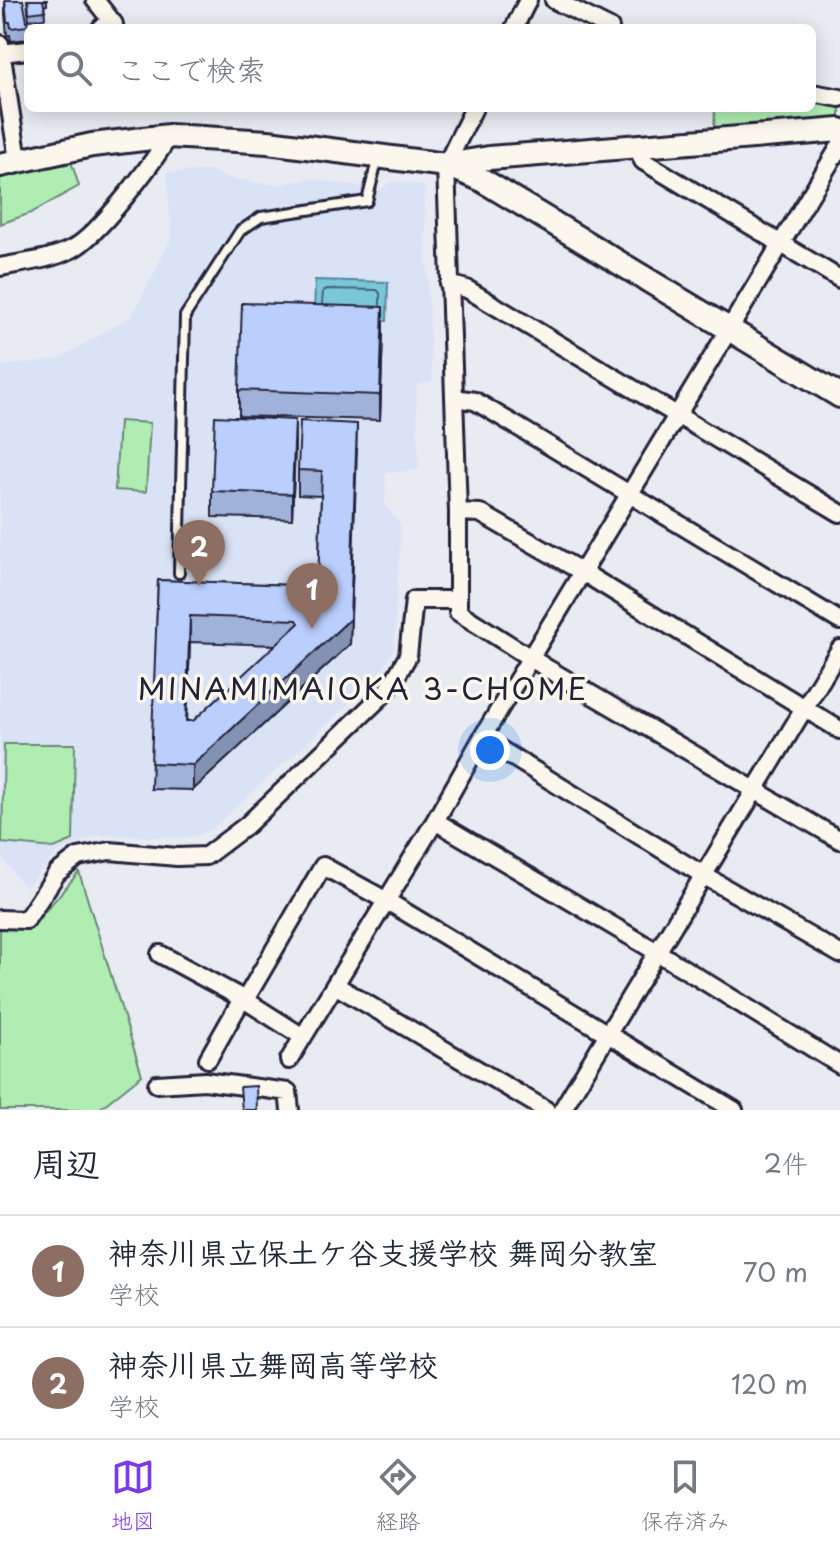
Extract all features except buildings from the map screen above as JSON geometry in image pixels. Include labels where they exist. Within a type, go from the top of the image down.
[{"type":"street","points":[[95,0],[114,24]]},
{"type":"street","points":[[516,24],[528,0]]},
{"type":"street","points":[[554,0],[602,24]]},
{"type":"street","points":[[24,50],[1,48],[9,162],[92,145],[169,136],[268,142],[446,165],[482,180],[840,396]]},
{"type":"street","points":[[816,94],[840,98]]},
{"type":"street","points":[[472,112],[446,165],[458,512],[458,612],[840,840]]},
{"type":"street","points":[[446,165],[489,158],[840,130]]},
{"type":"street","points":[[0,267],[46,258],[86,241],[153,163],[169,136]]},
{"type":"street","points":[[637,146],[643,161],[840,279]]},
{"type":"street","points":[[289,1060],[781,244],[835,165],[840,146]]},
{"type":"street","points":[[449,284],[467,289],[840,513]]},
{"type":"street","points":[[454,398],[475,401],[840,621]]},
{"type":"street","points":[[458,512],[480,513],[840,730]]},
{"type":"street","points":[[0,919],[26,920],[57,873],[78,857],[110,851],[177,857],[206,856],[247,825],[389,689],[408,656],[414,600],[458,600]]},
{"type":"street","points":[[562,1110],[840,649]]},
{"type":"street","points":[[482,738],[703,875],[840,954]]},
{"type":"street","points":[[435,821],[840,1065]]},
{"type":"street","points":[[208,1059],[323,866],[387,901],[734,1110]]},
{"type":"street","points":[[160,954],[303,1037]]},
{"type":"street","points":[[335,985],[546,1110]]},
{"type":"street","points":[[157,1084],[205,1081],[288,1092],[290,1110]]},
{"type":"lane","points":[[179,573],[185,316],[240,231],[261,217],[367,201],[378,156]]},
{"type":"shaded area","points":[[210,171],[228,178],[278,185],[308,179],[381,189],[392,181],[424,186],[432,382],[416,385],[419,470],[386,473],[385,505],[401,525],[394,648],[380,676],[212,829],[180,838],[99,835],[57,853],[25,888],[2,858],[0,850],[0,366],[58,359],[132,316],[171,239],[167,172]]},
{"type":"green space","points":[[816,101],[840,106],[840,124],[714,130],[715,112],[816,112]]},
{"type":"green space","points":[[71,161],[79,186],[31,213],[0,224],[0,177]]},
{"type":"green space","points":[[119,421],[150,423],[146,492],[115,490]]},
{"type":"green space","points":[[4,744],[75,744],[73,840],[54,848],[2,843]]},
{"type":"green space","points":[[79,872],[142,1075],[98,1110],[0,1110],[0,923],[30,929]]},
{"type":"water","points":[[315,280],[388,282],[387,321],[314,319]]},
{"type":"place","name":"神奈川県立舞岡高等学校","points":[[199,586]]},
{"type":"place","name":"神奈川県立保土ケ谷支援学校 舞岡分教室","points":[[312,629]]},
{"type":"district","name":"MINAMIMAIOKA 3-CHOME","points":[[363,690]]}]
